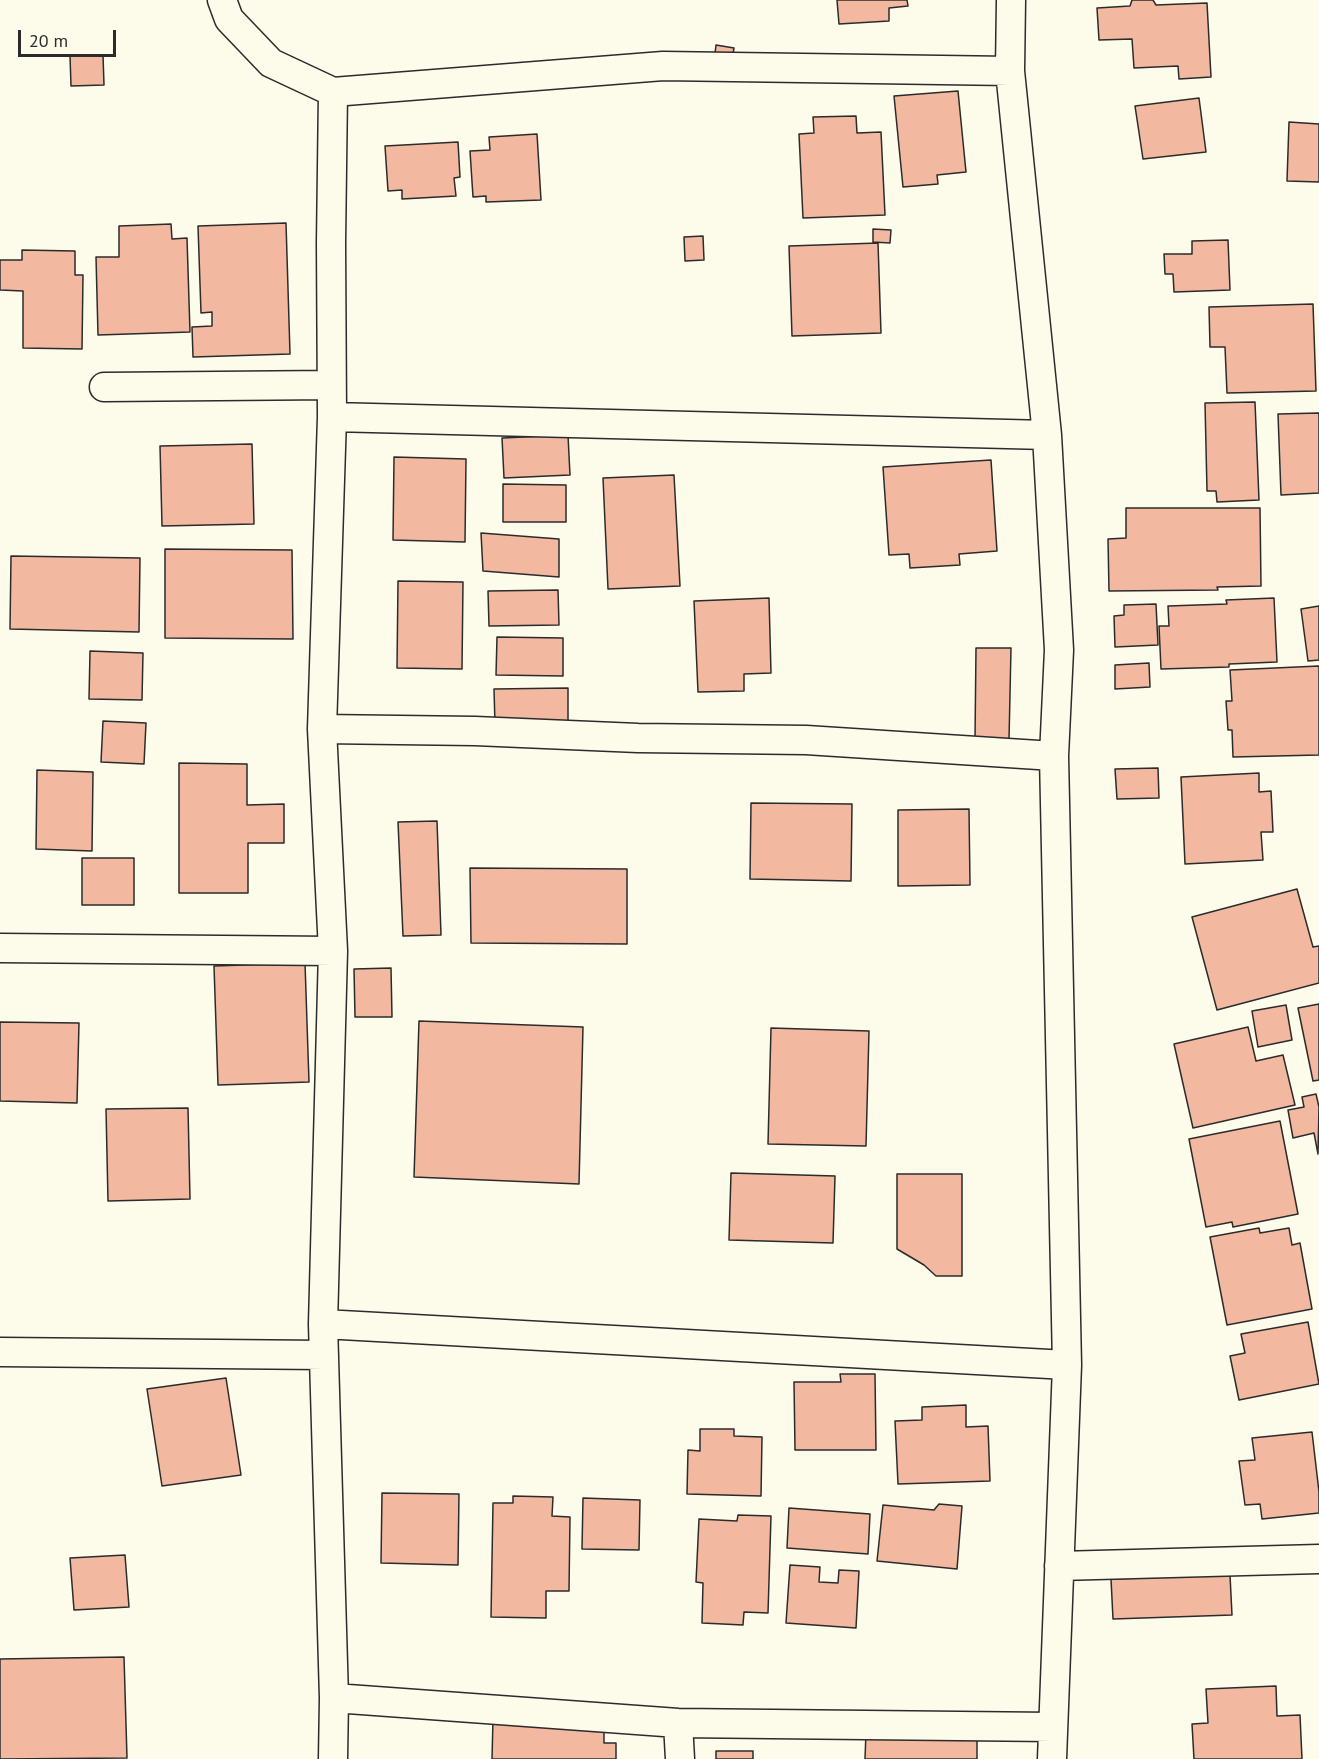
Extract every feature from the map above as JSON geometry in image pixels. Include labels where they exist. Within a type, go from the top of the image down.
[{"type":"street","points":[[222,0],[229,19],[271,63],[333,92],[663,66],[1010,71]]},
{"type":"street","points":[[1011,0],[1010,71],[1047,435],[1059,650],[1054,756],[1067,1365],[1052,1759]]},
{"type":"street","points":[[333,92],[332,417],[322,729],[333,951],[323,1324],[333,1759]]},
{"type":"street","points":[[104,387],[332,385]]},
{"type":"street","points":[[332,417],[1047,435]]},
{"type":"street","points":[[322,729],[475,731],[638,738],[806,740],[1054,756]]},
{"type":"street","points":[[0,948],[333,951]]},
{"type":"street","points":[[323,1324],[1067,1365]]},
{"type":"street","points":[[0,1352],[324,1355]]},
{"type":"street","points":[[1059,1566],[1319,1559]]},
{"type":"street","points":[[333,1698],[678,1723],[1052,1727]]},
{"type":"street","points":[[678,1723],[680,1759]]},
{"type":"building","points":[[837,0],[907,0],[908,6],[889,8],[889,21],[839,24]]},
{"type":"building","points":[[1132,0],[1153,0],[1156,5],[1207,3],[1211,77],[1179,79],[1178,66],[1134,68],[1132,39],[1099,40],[1097,8],[1130,6]]},
{"type":"building","points":[[716,45],[734,48],[731,65],[714,62]]},
{"type":"building","points":[[103,55],[104,85],[71,86],[70,56]]},
{"type":"building","points":[[958,91],[966,172],[937,175],[938,184],[903,187],[894,96]]},
{"type":"building","points":[[1199,98],[1206,152],[1143,159],[1135,106]]},
{"type":"building","points":[[856,116],[857,133],[881,132],[885,215],[803,218],[799,134],[814,133],[813,117]]},
{"type":"building","points":[[1289,122],[1319,124],[1319,182],[1287,181]]},
{"type":"building","points":[[537,134],[541,200],[486,202],[486,196],[473,197],[470,151],[490,150],[489,137]]},
{"type":"building","points":[[458,142],[460,177],[454,178],[456,196],[402,199],[402,190],[388,191],[385,146]]},
{"type":"building","points":[[286,223],[290,354],[193,357],[192,327],[212,326],[212,312],[201,313],[198,226]]},
{"type":"building","points":[[171,224],[172,239],[187,238],[190,332],[98,335],[96,257],[119,257],[119,226]]},
{"type":"building","points":[[873,229],[891,230],[890,243],[873,242]]},
{"type":"building","points":[[703,236],[704,260],[685,261],[684,237]]},
{"type":"building","points":[[1228,240],[1230,290],[1174,292],[1173,274],[1165,274],[1164,254],[1192,254],[1192,241]]},
{"type":"building","points":[[878,243],[881,333],[792,336],[789,246]]},
{"type":"building","points":[[22,250],[75,251],[75,275],[83,275],[82,349],[23,348],[23,291],[0,290],[0,260],[22,260]]},
{"type":"building","points":[[1313,304],[1316,391],[1227,393],[1225,347],[1210,347],[1209,307]]},
{"type":"building","points":[[1255,402],[1259,500],[1217,502],[1216,491],[1207,491],[1205,403]]},
{"type":"building","points":[[1319,413],[1319,493],[1281,495],[1278,414]]},
{"type":"building","points":[[568,435],[570,475],[504,478],[502,438]]},
{"type":"building","points":[[252,444],[254,524],[162,526],[160,446]]},
{"type":"building","points":[[394,457],[466,459],[465,542],[393,540]]},
{"type":"building","points":[[991,460],[997,551],[959,554],[960,565],[910,568],[909,554],[889,555],[883,467]]},
{"type":"building","points":[[674,475],[680,586],[608,589],[603,478]]},
{"type":"building","points":[[503,484],[566,485],[566,522],[503,522]]},
{"type":"building","points":[[1126,508],[1260,508],[1261,586],[1217,587],[1218,590],[1109,591],[1108,539],[1126,538]]},
{"type":"building","points":[[481,533],[559,539],[559,577],[483,571]]},
{"type":"building","points":[[165,549],[292,550],[293,639],[165,638]]},
{"type":"building","points":[[11,556],[140,558],[139,632],[10,629]]},
{"type":"building","points":[[398,581],[463,582],[462,669],[397,668]]},
{"type":"building","points":[[558,590],[559,625],[489,626],[488,591]]},
{"type":"building","points":[[769,598],[771,673],[744,674],[744,691],[698,692],[694,601]]},
{"type":"building","points":[[1274,598],[1277,662],[1229,664],[1229,667],[1161,669],[1159,626],[1169,626],[1168,606],[1227,604],[1226,600]]},
{"type":"building","points":[[1156,604],[1158,645],[1115,647],[1114,616],[1124,615],[1124,605]]},
{"type":"building","points":[[1319,606],[1319,660],[1308,661],[1301,609]]},
{"type":"building","points":[[497,637],[563,638],[563,676],[496,675]]},
{"type":"building","points":[[976,648],[1011,648],[1009,740],[975,739]]},
{"type":"building","points":[[90,651],[143,653],[142,700],[89,699]]},
{"type":"building","points":[[1149,663],[1150,687],[1115,689],[1115,665]]},
{"type":"building","points":[[1319,666],[1319,755],[1233,757],[1232,730],[1228,730],[1226,701],[1232,701],[1230,670]]},
{"type":"building","points":[[568,688],[568,725],[495,725],[494,689]]},
{"type":"building","points":[[103,721],[146,723],[144,764],[101,762]]},
{"type":"building","points":[[179,763],[247,764],[247,805],[284,804],[284,843],[248,843],[248,893],[179,893]]},
{"type":"building","points":[[1158,768],[1159,798],[1117,799],[1115,769]]},
{"type":"building","points":[[37,770],[93,772],[92,851],[36,849]]},
{"type":"building","points":[[1259,773],[1259,792],[1271,791],[1273,832],[1261,832],[1263,860],[1185,864],[1181,777]]},
{"type":"building","points":[[751,803],[852,804],[851,881],[750,879]]},
{"type":"building","points":[[969,809],[970,885],[898,886],[898,810]]},
{"type":"building","points":[[437,821],[441,935],[403,936],[398,822]]},
{"type":"building","points":[[82,858],[134,858],[134,905],[82,905]]},
{"type":"building","points":[[470,868],[627,869],[627,944],[471,943]]},
{"type":"building","points":[[1297,889],[1313,947],[1319,946],[1319,983],[1217,1010],[1192,917]]},
{"type":"building","points":[[305,963],[309,1082],[218,1085],[214,966]]},
{"type":"building","points":[[391,968],[392,1017],[355,1017],[354,969]]},
{"type":"building","points":[[1319,1004],[1319,1080],[1313,1081],[1298,1008]]},
{"type":"building","points":[[1286,1005],[1292,1040],[1258,1047],[1252,1011]]},
{"type":"building","points":[[419,1021],[583,1027],[579,1184],[414,1177]]},
{"type":"building","points":[[0,1022],[79,1023],[77,1103],[0,1101]]},
{"type":"building","points":[[1248,1027],[1256,1061],[1283,1055],[1295,1105],[1193,1128],[1174,1044]]},
{"type":"building","points":[[771,1028],[869,1031],[866,1146],[768,1144]]},
{"type":"building","points":[[1316,1094],[1319,1107],[1318,1154],[1314,1133],[1293,1138],[1288,1110],[1304,1107],[1302,1097]]},
{"type":"building","points":[[188,1108],[190,1199],[108,1201],[106,1109]]},
{"type":"building","points":[[1280,1121],[1298,1214],[1233,1227],[1232,1222],[1206,1227],[1189,1139]]},
{"type":"building","points":[[731,1173],[835,1176],[833,1243],[729,1240]]},
{"type":"building","points":[[897,1174],[962,1174],[962,1276],[936,1276],[924,1265],[897,1249]]},
{"type":"building","points":[[1259,1228],[1260,1233],[1289,1228],[1292,1245],[1300,1243],[1312,1309],[1227,1325],[1210,1237]]},
{"type":"building","points":[[1308,1322],[1319,1384],[1239,1400],[1230,1356],[1245,1353],[1241,1334]]},
{"type":"building","points":[[840,1374],[875,1374],[876,1450],[795,1450],[794,1382],[841,1382]]},
{"type":"building","points":[[226,1378],[241,1475],[162,1486],[147,1389]]},
{"type":"building","points":[[966,1405],[966,1427],[988,1426],[990,1481],[898,1484],[895,1421],[922,1420],[922,1407]]},
{"type":"building","points":[[700,1429],[734,1429],[734,1436],[762,1437],[761,1496],[687,1494],[688,1450],[700,1451]]},
{"type":"building","points":[[1312,1432],[1319,1492],[1319,1513],[1262,1519],[1260,1504],[1245,1505],[1239,1461],[1255,1460],[1252,1438]]},
{"type":"building","points":[[382,1493],[459,1494],[458,1565],[381,1563]]},
{"type":"building","points":[[513,1496],[553,1497],[552,1516],[570,1517],[569,1591],[546,1591],[546,1618],[491,1617],[493,1503],[513,1503]]},
{"type":"building","points":[[583,1498],[640,1500],[639,1550],[582,1549]]},
{"type":"building","points":[[939,1504],[962,1506],[957,1569],[877,1561],[883,1505],[934,1510]]},
{"type":"building","points":[[789,1508],[870,1514],[868,1554],[787,1548]]},
{"type":"building","points":[[738,1515],[771,1516],[768,1613],[744,1612],[743,1625],[702,1623],[703,1583],[696,1582],[699,1519],[737,1521]]},
{"type":"building","points":[[125,1555],[129,1607],[74,1610],[70,1558]]},
{"type":"building","points":[[790,1565],[820,1567],[819,1582],[838,1583],[839,1570],[859,1571],[856,1628],[786,1623]]},
{"type":"building","points":[[1230,1575],[1232,1615],[1113,1619],[1111,1579]]},
{"type":"building","points":[[124,1657],[127,1758],[0,1759],[0,1659]]},
{"type":"building","points":[[1276,1686],[1277,1716],[1300,1715],[1302,1759],[1194,1759],[1192,1724],[1208,1723],[1206,1689]]},
{"type":"building","points":[[493,1719],[604,1721],[604,1743],[616,1743],[616,1759],[492,1759]]},
{"type":"building","points":[[866,1732],[977,1735],[977,1759],[865,1759]]},
{"type":"building","points":[[716,1751],[753,1751],[753,1759],[716,1759]]}]
